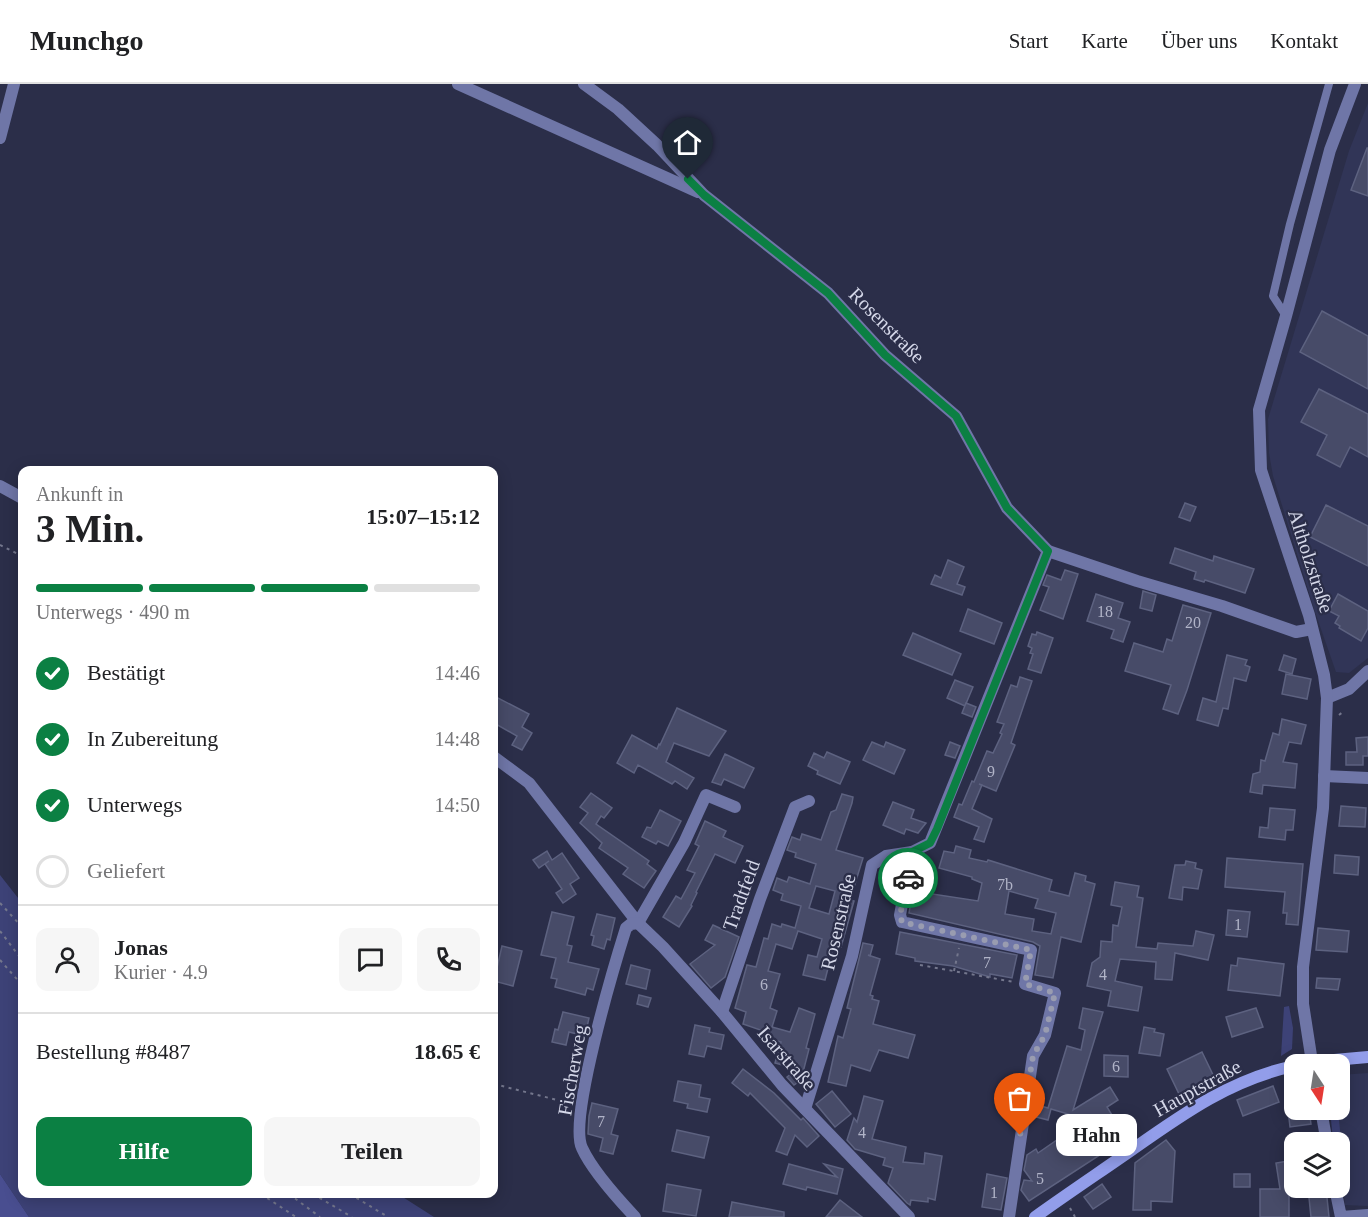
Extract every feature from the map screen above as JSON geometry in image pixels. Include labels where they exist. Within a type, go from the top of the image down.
[{"type":"main road","name":"Hauptstraße","points":[[1350,1059],[1368,1057]]},
{"type":"main road","name":"Hauptstraße","points":[[1035,1217],[1183,1115],[1228,1088],[1284,1067]]},
{"type":"street","points":[[0,138],[14,84]]},
{"type":"street","points":[[458,84],[704,195]]},
{"type":"street","name":"Rosenstraße","points":[[584,84],[618,109],[704,195],[828,293],[885,355],[956,416],[1007,508],[1048,551],[1296,632],[1312,629]]},
{"type":"street","name":"Altholzstraße","points":[[1311,1054],[1303,1004],[1303,967],[1323,808],[1327,698],[1324,675],[1312,629],[1260,470],[1259,410],[1330,150],[1354,84]]},
{"type":"street","points":[[0,486],[18,496]]},
{"type":"street","name":"Rosenstraße","points":[[805,1109],[852,956],[872,865],[886,856],[912,852],[930,843],[1048,551]]},
{"type":"street","points":[[1327,698],[1349,689],[1368,671]]},
{"type":"street","name":"Isarstraße","points":[[498,760],[529,783],[638,923],[663,946],[722,1012],[782,1085],[909,1217]]},
{"type":"street","points":[[1324,776],[1368,778]]},
{"type":"street","points":[[638,923],[684,843],[706,795],[735,807]]},
{"type":"street","name":"Tradtfeld","points":[[722,1012],[760,899],[795,807],[809,801]]},
{"type":"street","points":[[912,852],[900,915],[902,922],[1031,950],[1025,984],[1055,993],[1045,1035],[1033,1056],[1009,1217]]},
{"type":"street","name":"Fischerweg","points":[[635,1217],[613,1193],[581,1146],[581,1106],[610,977],[626,928],[630,924],[638,923]]},
{"type":"street","points":[[1337,1198],[1341,1217],[1368,1215]]},
{"type":"lane","points":[[1286,316],[1273,296],[1329,84]]},
{"type":"path","points":[[0,545],[18,554]]},
{"type":"path","points":[[0,903],[18,923]]},
{"type":"path","points":[[0,931],[18,955]]},
{"type":"path","points":[[954,971],[961,935]]},
{"type":"path","points":[[0,960],[18,980]]},
{"type":"path","points":[[920,965],[1025,984]]},
{"type":"path","points":[[498,1085],[581,1106]]},
{"type":"path","points":[[267,1198],[296,1217]]},
{"type":"path","points":[[294,1198],[320,1217]]},
{"type":"path","points":[[320,1198],[352,1217]]},
{"type":"path","points":[[357,1198],[388,1217]]},
{"type":"path","points":[[1068,1206],[1075,1217]]},
{"type":"shaded area","points":[[1368,103],[1368,658],[1349,673],[1336,672],[1314,609],[1273,476],[1269,453],[1268,419],[1349,151]]},
{"type":"shaded area","points":[[0,875],[18,898],[18,1198],[404,1198],[434,1217],[29,1217],[0,1174]]},
{"type":"shaded area","points":[[1289,1006],[1293,1028],[1292,1049],[1281,1056],[1284,1007]]},
{"type":"shaded area","points":[[1368,1073],[1368,1206],[1345,1205],[1344,1198],[1350,1198],[1350,1132],[1336,1132],[1334,1120],[1350,1120],[1350,1074]]},
{"type":"shaded area","points":[[1331,1120],[1339,1120],[1340,1132],[1332,1132]]},
{"type":"shaded area","points":[[0,1174],[29,1217],[0,1217]]},
{"type":"building","points":[[1368,148],[1368,196],[1351,190]]},
{"type":"building","points":[[1322,311],[1368,336],[1368,389],[1300,352]]},
{"type":"building","points":[[1319,389],[1368,414],[1368,457],[1350,447],[1340,467],[1317,455],[1327,435],[1301,422]]},
{"type":"building","points":[[1185,503],[1196,507],[1190,521],[1179,517]]},
{"type":"building","points":[[1326,505],[1368,526],[1368,566],[1310,537]]},
{"type":"building","points":[[1175,548],[1213,561],[1214,556],[1254,569],[1245,593],[1205,580],[1204,582],[1194,579],[1196,572],[1170,563]]},
{"type":"building","points":[[948,560],[964,567],[957,584],[965,587],[962,595],[931,584],[935,575],[941,578]]},
{"type":"building","points":[[1065,570],[1078,574],[1063,619],[1040,610],[1049,587],[1043,585],[1047,575],[1061,580]]},
{"type":"building","points":[[1143,591],[1156,595],[1152,611],[1140,608]]},
{"type":"building","points":[[1096,594],[1123,603],[1118,618],[1130,622],[1123,642],[1111,638],[1114,630],[1087,621]]},
{"type":"building","points":[[1338,594],[1368,611],[1368,628],[1361,641],[1339,628],[1340,626],[1335,623],[1339,616],[1329,611]]},
{"type":"building","points":[[1183,605],[1211,613],[1178,714],[1163,709],[1171,685],[1125,671],[1134,643],[1163,652],[1167,639],[1172,641]]},
{"type":"building","points":[[968,609],[1002,623],[994,644],[960,631]]},
{"type":"building","points":[[1037,632],[1053,638],[1041,673],[1028,669],[1033,654],[1030,653],[1032,648],[1028,646],[1032,634],[1036,635]]},
{"type":"building","points":[[913,633],[961,654],[952,675],[903,655]]},
{"type":"building","points":[[1227,655],[1247,660],[1245,665],[1250,667],[1246,681],[1234,678],[1228,709],[1223,708],[1218,726],[1197,720],[1203,698],[1216,702]]},
{"type":"building","points":[[1284,655],[1296,659],[1292,674],[1279,670]]},
{"type":"building","points":[[1286,674],[1311,679],[1307,699],[1282,694]]},
{"type":"building","points":[[1020,677],[1032,681],[1011,743],[1015,745],[996,791],[982,785],[972,809],[992,819],[984,842],[974,839],[979,827],[954,817],[972,781],[974,782],[987,751],[993,753],[1002,734],[1000,733],[1004,724],[997,722],[1011,685],[1017,687]]},
{"type":"building","points":[[955,680],[973,687],[965,706],[947,698]]},
{"type":"building","points":[[498,698],[529,714],[522,727],[532,733],[522,750],[512,745],[517,736],[498,725]]},
{"type":"building","points":[[966,703],[976,707],[972,717],[962,713]]},
{"type":"building","points":[[677,708],[726,731],[709,756],[674,743],[666,762],[694,778],[687,789],[675,781],[672,784],[638,765],[634,773],[617,763],[632,735],[657,749]]},
{"type":"building","points":[[1282,719],[1306,725],[1301,744],[1289,742],[1283,762],[1297,764],[1295,788],[1263,785],[1262,794],[1250,792],[1253,774],[1260,772],[1261,760],[1265,761],[1273,733],[1279,735]]},
{"type":"building","points":[[1368,737],[1368,756],[1363,756],[1363,765],[1346,765],[1346,752],[1357,752],[1356,738]]},
{"type":"building","points":[[872,742],[884,747],[886,742],[905,750],[894,774],[863,760]]},
{"type":"building","points":[[950,742],[960,746],[955,758],[945,755]]},
{"type":"building","points":[[827,752],[850,762],[840,784],[817,774],[818,771],[808,766],[814,753],[824,758]]},
{"type":"building","points":[[725,754],[754,768],[744,788],[724,779],[721,785],[712,782]]},
{"type":"building","points":[[591,793],[612,808],[604,818],[601,816],[596,824],[649,861],[647,864],[656,871],[644,888],[623,874],[628,868],[599,848],[602,843],[580,823],[588,813],[580,807]]},
{"type":"building","points":[[842,794],[853,797],[836,850],[863,858],[850,900],[854,901],[841,947],[834,945],[825,980],[803,975],[808,955],[817,957],[822,939],[798,931],[792,949],[776,944],[768,971],[780,974],[770,1008],[777,1011],[772,1027],[790,1032],[799,1008],[815,1014],[801,1080],[794,1085],[787,1077],[797,1069],[775,1063],[781,1042],[765,1038],[766,1032],[743,1024],[746,1012],[735,1008],[747,965],[756,967],[764,938],[768,939],[772,924],[795,928],[801,906],[781,900],[783,894],[773,890],[777,878],[787,882],[789,877],[810,884],[816,864],[795,857],[796,853],[787,850],[792,837],[800,840],[802,834],[821,840],[831,812],[836,810]],"holes":[[[816,886],[835,891],[829,914],[809,908]]]},
{"type":"building","points":[[893,802],[914,810],[911,818],[926,823],[918,833],[906,829],[904,834],[883,825]]},
{"type":"building","points":[[1341,806],[1366,808],[1365,827],[1339,826]]},
{"type":"building","points":[[1270,808],[1295,810],[1293,830],[1286,830],[1285,840],[1259,837],[1260,827],[1268,828]]},
{"type":"building","points":[[660,810],[681,821],[668,846],[658,841],[656,844],[642,837],[647,827],[651,828]]},
{"type":"building","points":[[705,821],[726,831],[723,837],[743,846],[735,863],[715,854],[696,892],[692,906],[679,927],[663,917],[676,896],[681,899],[695,873],[687,870],[699,846],[695,844]]},
{"type":"building","points":[[956,846],[971,850],[969,858],[987,862],[988,860],[1052,880],[1049,891],[1069,896],[1075,873],[1086,876],[1085,881],[1095,884],[1081,942],[1061,937],[1053,978],[1035,975],[1040,946],[1033,942],[909,913],[913,891],[978,901],[982,883],[972,877],[939,868],[944,851],[954,853]],"holes":[[[1009,891],[1038,899],[1035,908],[1056,913],[1051,934],[1032,931],[1034,919],[1005,914]]]},
{"type":"building","points":[[547,851],[552,860],[562,853],[579,878],[570,884],[576,894],[563,903],[556,893],[562,889],[545,864],[549,861],[539,868],[533,860]]},
{"type":"building","points":[[1335,855],[1359,857],[1358,875],[1334,873]]},
{"type":"building","points":[[1227,858],[1303,864],[1298,925],[1286,924],[1287,913],[1283,913],[1285,892],[1225,887]]},
{"type":"building","points":[[1186,861],[1196,863],[1195,868],[1202,870],[1198,889],[1183,887],[1182,900],[1169,898],[1175,865],[1185,865]]},
{"type":"building","points":[[1115,882],[1139,886],[1137,897],[1143,898],[1136,947],[1157,949],[1158,943],[1193,946],[1196,931],[1214,935],[1208,960],[1175,953],[1172,980],[1155,979],[1156,962],[1120,959],[1115,981],[1142,987],[1138,1011],[1108,1006],[1111,991],[1087,986],[1092,963],[1100,957],[1101,941],[1112,942],[1113,925],[1118,926],[1122,907],[1111,905]]},
{"type":"building","points":[[1228,910],[1250,912],[1247,937],[1226,935]]},
{"type":"building","points":[[552,912],[574,917],[567,945],[572,946],[568,962],[599,969],[593,990],[587,988],[585,995],[555,987],[557,979],[551,978],[556,958],[541,955]]},
{"type":"building","points":[[597,914],[615,918],[610,940],[607,939],[604,949],[592,945],[594,936],[591,935]]},
{"type":"building","points":[[713,925],[739,937],[725,977],[711,988],[690,964],[715,945],[705,940]]},
{"type":"building","points":[[1318,928],[1349,931],[1347,952],[1316,950]]},
{"type":"building","points":[[900,932],[1017,955],[1012,978],[990,974],[990,977],[953,966],[915,961],[915,958],[896,954]]},
{"type":"building","points":[[863,943],[873,945],[870,956],[880,959],[870,995],[873,996],[872,999],[879,1001],[873,1024],[915,1035],[908,1058],[879,1050],[870,1071],[851,1065],[846,1086],[828,1082],[838,1036],[843,1038],[851,1009],[847,1008]]},
{"type":"building","points":[[502,946],[522,951],[513,986],[498,982],[498,964]]},
{"type":"building","points":[[1238,958],[1284,964],[1280,996],[1228,990],[1231,965],[1237,966]]},
{"type":"building","points":[[631,965],[650,970],[646,989],[626,984]]},
{"type":"building","points":[[1317,978],[1340,979],[1338,990],[1316,988]]},
{"type":"building","points":[[639,995],[651,998],[648,1007],[637,1004]]},
{"type":"building","points":[[1083,1008],[1103,1012],[1073,1110],[1110,1087],[1118,1100],[1107,1107],[1126,1138],[1029,1201],[1021,1190],[1024,1180],[1032,1181],[1024,1170],[1027,1155],[1036,1149],[1038,1153],[1061,1137],[1059,1134],[1095,1122],[1051,1109],[1048,1120],[1032,1116],[1034,1104],[1048,1108],[1067,1046],[1081,1050],[1085,1030],[1079,1028]]},
{"type":"building","points":[[1256,1008],[1263,1027],[1232,1037],[1226,1017]]},
{"type":"building","points":[[563,1012],[589,1018],[585,1036],[569,1032],[566,1045],[552,1042]]},
{"type":"building","points":[[695,1025],[710,1028],[709,1032],[724,1035],[721,1049],[707,1046],[704,1057],[689,1054]]},
{"type":"building","points":[[1144,1027],[1164,1034],[1160,1056],[1139,1053]]},
{"type":"building","points":[[1202,1052],[1215,1079],[1180,1096],[1167,1069]]},
{"type":"building","points":[[1104,1055],[1128,1056],[1128,1077],[1104,1076]]},
{"type":"building","points":[[743,1069],[774,1093],[801,1120],[803,1118],[819,1136],[807,1147],[795,1135],[787,1155],[776,1151],[785,1128],[750,1093],[748,1096],[732,1083]]},
{"type":"building","points":[[678,1081],[701,1085],[699,1097],[710,1099],[707,1112],[687,1108],[688,1104],[674,1101]]},
{"type":"building","points":[[1273,1086],[1279,1102],[1243,1116],[1237,1100]]},
{"type":"building","points":[[832,1091],[851,1114],[835,1127],[816,1104]]},
{"type":"building","points":[[864,1096],[883,1101],[872,1139],[906,1147],[903,1162],[924,1164],[925,1153],[942,1156],[935,1200],[928,1198],[928,1202],[911,1200],[910,1205],[907,1203],[888,1183],[893,1168],[883,1165],[885,1158],[855,1149],[847,1140],[854,1118],[857,1122]]},
{"type":"building","points":[[592,1103],[618,1109],[611,1134],[618,1136],[613,1154],[600,1151],[603,1138],[588,1134]]},
{"type":"building","points":[[1289,1120],[1310,1120],[1311,1124],[1290,1127]]},
{"type":"building","points":[[677,1130],[709,1137],[704,1158],[672,1151]]},
{"type":"building","points":[[1166,1140],[1175,1151],[1172,1202],[1151,1201],[1151,1210],[1133,1210],[1135,1163]]},
{"type":"building","points":[[1284,1162],[1284,1198],[1289,1198],[1289,1217],[1260,1217],[1260,1189],[1280,1189],[1276,1163]]},
{"type":"building","points":[[789,1164],[837,1177],[824,1164],[843,1169],[837,1194],[783,1184]]},
{"type":"building","points":[[987,1174],[1007,1178],[1001,1210],[982,1207]]},
{"type":"building","points":[[1234,1174],[1250,1174],[1250,1187],[1234,1187]]},
{"type":"building","points":[[667,1184],[701,1190],[696,1216],[663,1211]]},
{"type":"building","points":[[1102,1184],[1111,1197],[1093,1209],[1084,1197]]},
{"type":"building","points":[[1309,1198],[1327,1198],[1329,1217],[1311,1217]]},
{"type":"building","points":[[840,1200],[862,1217],[826,1217]]},
{"type":"building","points":[[732,1202],[784,1212],[784,1217],[729,1217]]},
{"type":"way so far","points":[[908,878],[900,915],[902,922],[1031,950],[1025,984],[1055,993],[1045,1035],[1033,1056],[1020,1135]]},
{"type":"place","name":"Hahn","points":[[1020,1135]]},
{"type":"route","points":[[688,179],[704,195],[828,293],[885,355],[956,416],[1007,508],[1048,551],[937,829],[930,843],[912,852],[908,878]]}]
